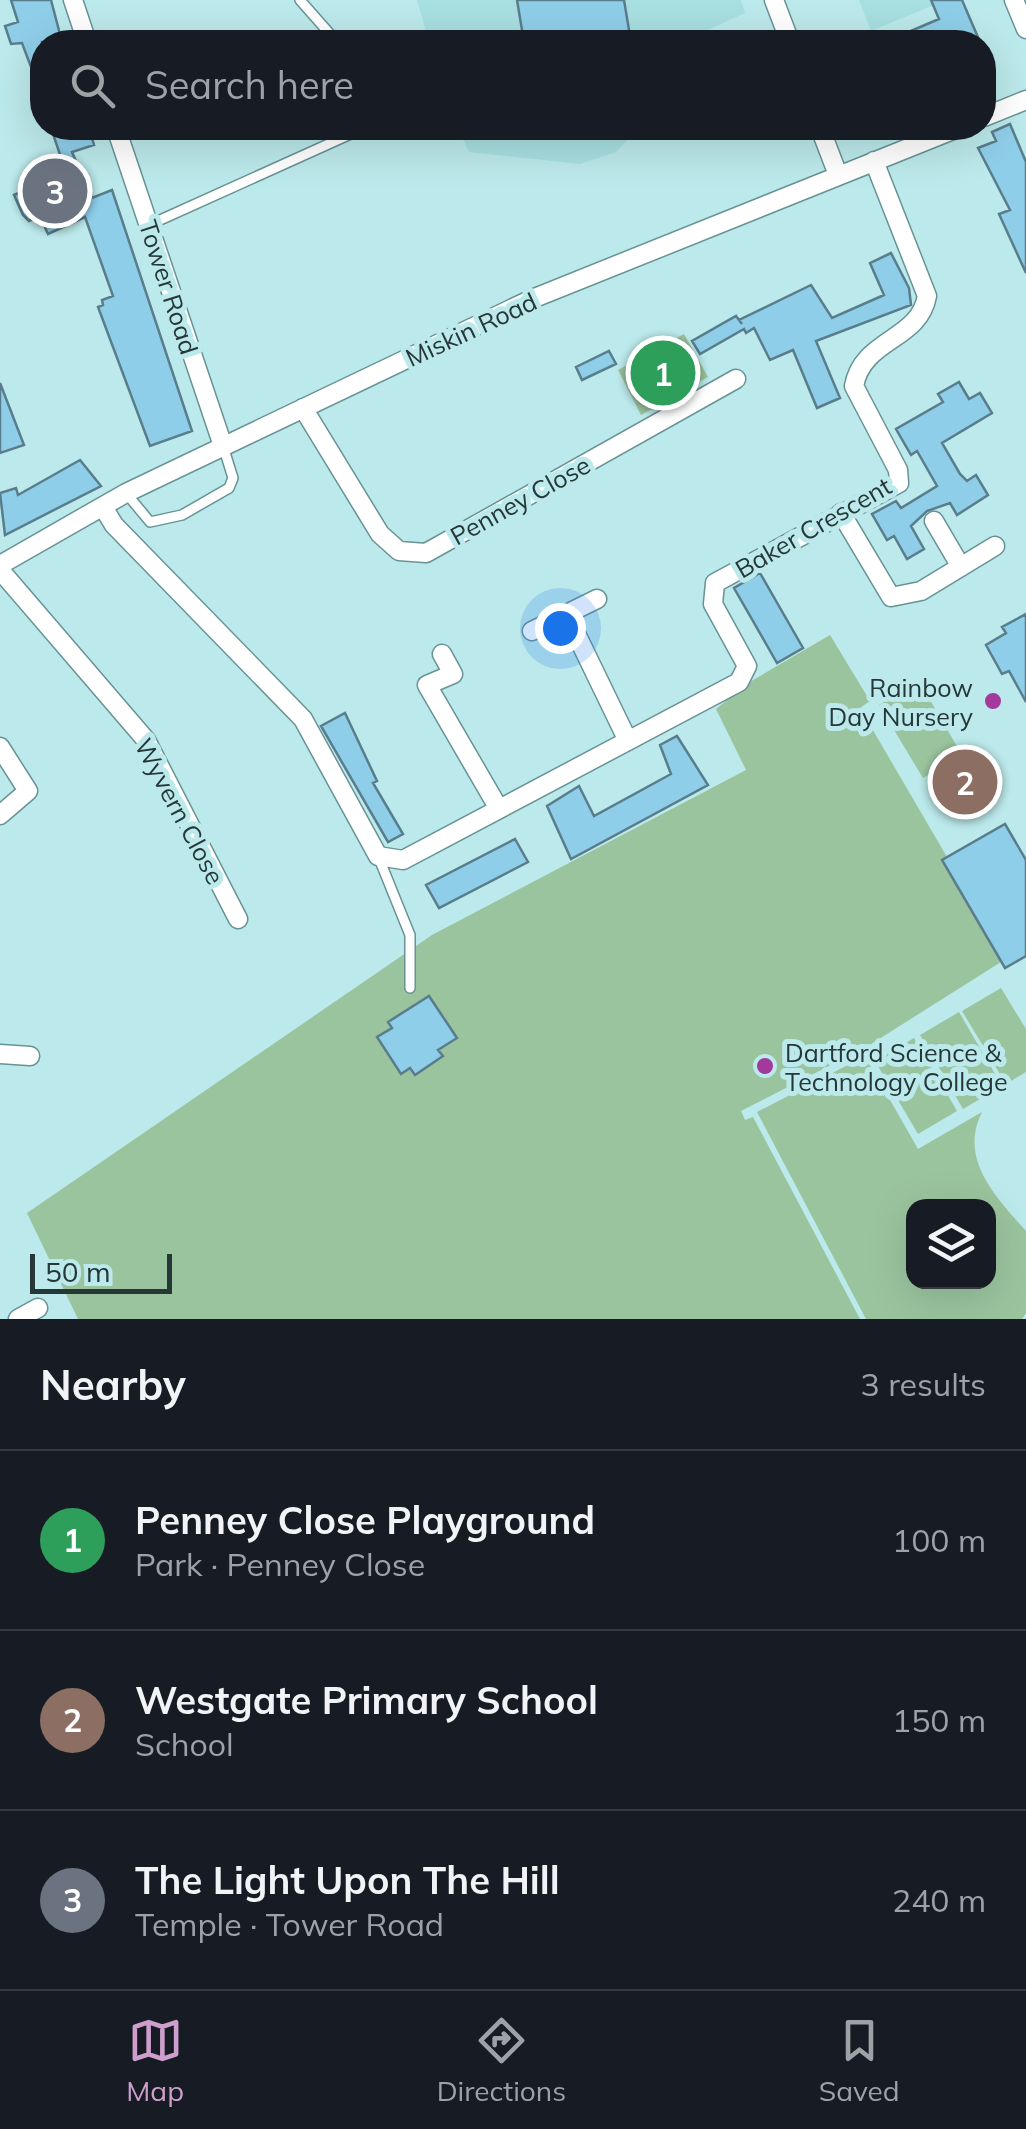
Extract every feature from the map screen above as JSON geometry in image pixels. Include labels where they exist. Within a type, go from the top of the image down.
[{"type":"street","points":[[73,0],[83,30]]},
{"type":"street","points":[[774,0],[785,30]]},
{"type":"street","points":[[1014,0],[1026,29]]},
{"type":"street","points":[[996,112],[1026,100]]},
{"type":"street","name":"Tower Road","points":[[120,140],[224,446]]},
{"type":"street","points":[[825,140],[838,175]]},
{"type":"street","name":"Miskin Road","points":[[0,567],[126,493],[532,299],[927,140]]},
{"type":"street","name":"Baker Crescent","points":[[378,856],[403,860],[745,676],[747,666],[713,604],[715,584],[899,482],[898,470],[854,386],[867,354],[914,325],[924,312],[927,296],[874,161]]},
{"type":"street","name":"Penney Close","points":[[303,408],[380,534],[399,551],[426,553],[736,378]]},
{"type":"street","points":[[103,506],[114,526],[302,719],[378,856]]},
{"type":"street","points":[[841,513],[891,598],[921,591],[994,546]]},
{"type":"street","points":[[934,521],[961,566]]},
{"type":"street","name":"Wyvern Close","points":[[0,567],[146,740],[238,919]]},
{"type":"street","points":[[532,631],[597,599]]},
{"type":"street","points":[[567,615],[628,742]]},
{"type":"street","points":[[442,654],[454,674],[427,685],[499,809]]},
{"type":"street","points":[[0,747],[28,791],[0,815]]},
{"type":"street","points":[[0,1054],[30,1056]]},
{"type":"street","points":[[18,1319],[38,1308]]},
{"type":"lane","points":[[300,0],[326,30]]},
{"type":"lane","points":[[149,225],[337,140]]},
{"type":"lane","points":[[126,493],[150,522],[182,515],[229,488],[233,478],[224,446]]},
{"type":"lane","points":[[378,856],[410,934],[410,988]]},
{"type":"shaded area","points":[[417,0],[741,0],[745,13],[708,30],[426,30]]},
{"type":"shaded area","points":[[859,0],[946,0],[873,30]]},
{"type":"shaded area","points":[[464,140],[628,140],[616,152],[580,164],[469,152]]},
{"type":"green space","points":[[684,334],[708,377],[680,392],[677,386],[670,389],[668,400],[641,415],[618,370]]},
{"type":"green space","points":[[830,635],[870,701],[860,708],[947,857],[943,860],[1001,962],[868,1046],[741,1111],[745,1120],[753,1117],[860,1319],[78,1319],[27,1213],[432,935],[746,770],[716,709],[748,683]]},
{"type":"green space","points":[[919,681],[962,755],[923,778],[879,705]]},
{"type":"green space","points":[[1001,988],[1026,1029],[1026,1072],[1006,1084],[962,1011]]},
{"type":"green space","points":[[959,1012],[1002,1086],[963,1109],[920,1035]]},
{"type":"green space","points":[[914,1038],[957,1111],[918,1134],[875,1061]]},
{"type":"green space","points":[[865,1056],[918,1149],[982,1112],[976,1130],[978,1162],[993,1192],[1026,1231],[1026,1313],[1022,1319],[866,1319],[757,1112]]},
{"type":"building","points":[[11,0],[51,0],[59,30],[30,30],[30,64],[22,43],[11,44],[5,26],[18,22]]},
{"type":"building","points":[[517,0],[624,0],[629,30],[522,30]]},
{"type":"building","points":[[931,0],[962,0],[975,30],[913,30],[939,19]]},
{"type":"building","points":[[1010,124],[1026,162],[1026,273],[999,214],[1010,210],[978,148],[996,141],[996,130]]},
{"type":"building","points":[[55,140],[93,140],[94,145],[72,152],[92,198],[112,190],[192,431],[150,446],[98,307],[103,305],[102,300],[113,296],[85,217],[48,234],[40,216],[29,221],[23,215],[14,195],[66,172]]},
{"type":"building","points":[[891,253],[909,288],[911,305],[816,341],[840,398],[817,408],[793,350],[770,360],[754,328],[746,333],[744,329],[700,354],[692,341],[736,316],[739,320],[811,285],[832,318],[884,295],[870,263]]},
{"type":"building","points":[[609,351],[616,364],[582,380],[576,367]]},
{"type":"building","points":[[959,382],[969,399],[980,393],[992,413],[942,443],[960,474],[967,481],[976,475],[988,495],[957,515],[950,503],[927,511],[911,526],[924,549],[907,559],[894,536],[887,540],[872,514],[896,501],[901,508],[937,486],[917,451],[911,455],[896,429],[943,402],[938,394]]},
{"type":"building","points":[[0,383],[24,445],[0,453]]},
{"type":"building","points":[[80,460],[101,486],[5,535],[0,493],[16,488],[18,495]]},
{"type":"building","points":[[760,573],[803,648],[777,663],[734,588]]},
{"type":"building","points":[[1026,614],[1026,702],[1009,671],[1002,674],[986,645],[1006,633],[1002,627]]},
{"type":"building","points":[[345,713],[377,781],[373,783],[403,834],[388,842],[321,726]]},
{"type":"building","points":[[677,736],[708,785],[571,859],[547,806],[579,786],[594,816],[671,774],[660,745]]},
{"type":"building","points":[[1005,824],[1026,860],[1026,956],[1005,968],[942,860]]},
{"type":"building","points":[[515,839],[528,862],[439,908],[426,885]]},
{"type":"building","points":[[429,996],[457,1038],[438,1050],[443,1056],[415,1075],[410,1068],[401,1074],[377,1037],[392,1028],[388,1022]]},
{"type":"place","name":"The Light Upon The Hill","points":[[55,191]]},
{"type":"place","name":"Penney Close Playground","points":[[663,373]]},
{"type":"place","name":"Rainbow Day Nursery","points":[[993,701]]},
{"type":"place","name":"Westgate Primary School","points":[[965,782]]},
{"type":"place","name":"Dartford Science & Technology College","points":[[765,1066]]}]
